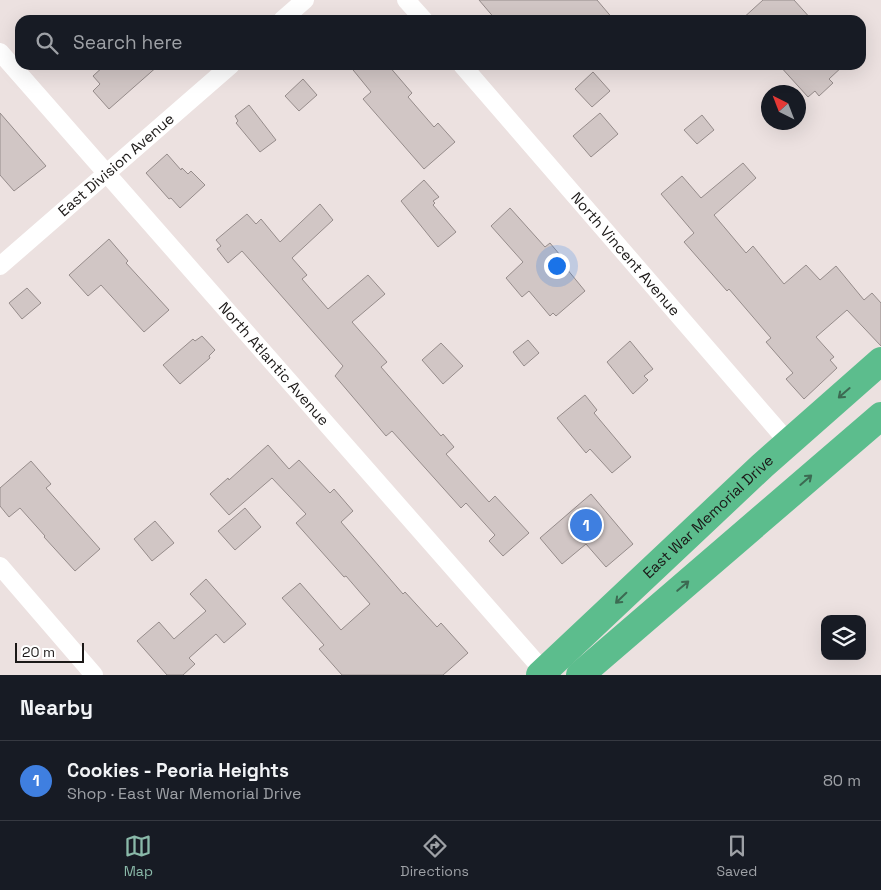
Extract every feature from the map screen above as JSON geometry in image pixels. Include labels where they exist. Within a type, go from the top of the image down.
[{"type":"highway","name":"East War Memorial Drive","points":[[544,674],[712,511],[881,361]]},
{"type":"highway","points":[[580,675],[881,417]]},
{"type":"street","points":[[288,15],[304,0]]},
{"type":"street","points":[[406,0],[420,15]]},
{"type":"street","name":"North Atlantic Avenue","points":[[0,52],[15,69]]},
{"type":"street","name":"North Atlantic Avenue","points":[[16,70],[544,674]]},
{"type":"street","name":"East Division Avenue","points":[[0,266],[225,70]]},
{"type":"street","name":"North Vincent Avenue","points":[[466,70],[788,442]]},
{"type":"street","points":[[0,566],[94,675]]},
{"type":"building","points":[[479,0],[597,0],[610,15],[492,15]]},
{"type":"building","points":[[763,0],[794,0],[808,15],[746,15]]},
{"type":"building","points":[[100,70],[153,70],[109,109],[93,91],[100,84],[93,76]]},
{"type":"building","points":[[353,70],[392,70],[412,93],[408,97],[434,127],[438,123],[455,142],[424,169],[363,99],[371,92]]},
{"type":"building","points":[[784,70],[839,70],[829,79],[833,83],[819,96],[815,91],[808,97],[806,95],[806,85],[797,85]]},
{"type":"building","points":[[593,72],[610,91],[592,107],[575,89]]},
{"type":"building","points":[[303,79],[317,95],[299,111],[285,96]]},
{"type":"building","points":[[249,105],[276,140],[260,152],[236,123],[238,121],[235,116]]},
{"type":"building","points":[[0,113],[46,166],[14,191],[0,175]]},
{"type":"building","points":[[600,113],[618,134],[591,157],[573,136]]},
{"type":"building","points":[[702,115],[714,130],[697,144],[684,130]]},
{"type":"building","points":[[167,154],[181,170],[182,168],[188,174],[191,171],[205,185],[180,208],[171,198],[169,199],[146,173]]},
{"type":"building","points":[[743,163],[756,178],[714,215],[746,253],[753,246],[784,284],[806,265],[820,280],[836,266],[864,300],[872,293],[881,303],[881,346],[847,310],[816,337],[834,357],[830,360],[837,368],[804,399],[786,379],[793,373],[766,342],[771,338],[729,289],[727,291],[684,242],[694,233],[661,194],[682,176],[701,198]]},
{"type":"building","points":[[424,180],[439,197],[433,201],[435,203],[433,205],[456,232],[438,247],[401,201]]},
{"type":"building","points":[[320,204],[333,220],[292,258],[307,275],[302,279],[328,309],[368,275],[385,294],[352,322],[387,362],[381,367],[441,436],[443,434],[454,447],[446,454],[489,502],[495,496],[529,533],[503,556],[489,541],[495,535],[466,503],[461,508],[392,431],[386,436],[335,376],[343,366],[242,251],[228,263],[217,249],[221,246],[216,240],[247,214],[256,224],[261,219],[280,242]]},
{"type":"building","points":[[510,208],[545,247],[550,243],[565,261],[562,263],[585,291],[556,316],[553,313],[550,316],[529,291],[522,297],[506,278],[523,262],[491,226]]},
{"type":"building","points":[[109,239],[128,261],[126,263],[169,310],[144,332],[101,285],[88,296],[69,275]]},
{"type":"building","points":[[27,288],[41,303],[22,319],[9,303]]},
{"type":"building","points":[[202,336],[215,350],[209,356],[210,358],[180,384],[163,365],[193,339],[195,341]]},
{"type":"building","points":[[528,340],[539,353],[524,366],[513,352]]},
{"type":"building","points":[[630,341],[653,369],[644,376],[648,380],[633,394],[607,362]]},
{"type":"building","points":[[441,343],[463,366],[443,384],[422,360]]},
{"type":"building","points":[[585,395],[597,410],[594,413],[631,457],[612,473],[590,449],[586,453],[557,418]]},
{"type":"building","points":[[268,445],[289,469],[299,460],[330,493],[334,489],[353,511],[341,522],[403,594],[405,592],[437,627],[441,623],[468,653],[443,675],[342,675],[319,649],[324,645],[282,598],[300,583],[341,630],[370,604],[296,523],[306,514],[272,478],[229,515],[210,494],[228,478],[229,480]]},
{"type":"building","points":[[31,461],[51,484],[46,488],[100,549],[75,571],[20,508],[9,517],[0,506],[0,488]]},
{"type":"building","points":[[591,494],[633,544],[606,567],[586,544],[562,564],[540,538]]},
{"type":"building","points":[[245,508],[261,527],[235,550],[218,531]]},
{"type":"building","points":[[155,521],[174,543],[152,561],[134,539]]},
{"type":"building","points":[[206,579],[246,624],[224,643],[216,634],[189,658],[195,664],[183,675],[167,675],[137,641],[159,622],[174,639],[206,611],[190,594]]},
{"type":"place","name":"Cookies - Peoria Heights","points":[[586,525]]}]
